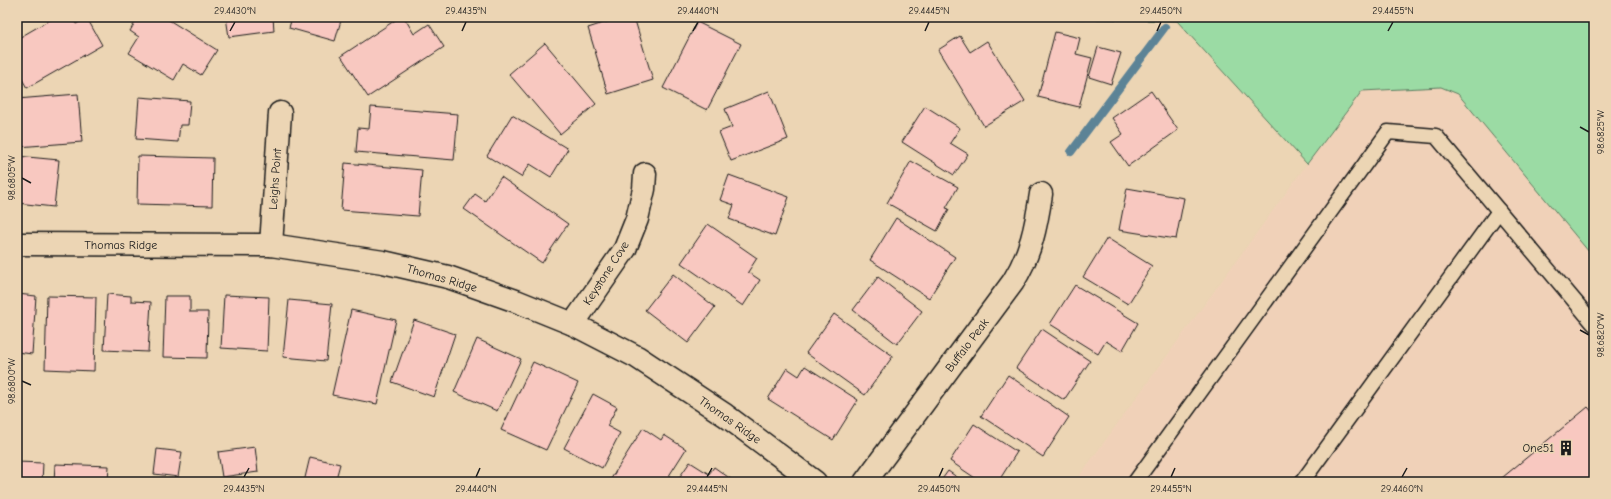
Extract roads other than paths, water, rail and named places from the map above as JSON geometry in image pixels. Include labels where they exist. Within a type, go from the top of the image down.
[{"type":"street","name":"Leighs Point","points":[[271,245],[280,113]]},
{"type":"street","name":"Keystone Cove","points":[[573,324],[625,249],[637,219],[644,189],[645,174]]},
{"type":"street","name":"Buffalo Peak","points":[[865,482],[1013,282],[1024,264],[1031,246],[1036,228],[1041,194]]},
{"type":"street","name":"Thomas Ridge","points":[[17,244],[271,245],[383,262],[448,276],[573,324],[644,361],[725,415],[815,482]]},
{"type":"lane","points":[[1135,482],[1388,132],[1436,136],[1594,324]]},
{"type":"lane","points":[[1302,482],[1499,211]]},
{"type":"waterway","points":[[1071,152],[1165,27]]},
{"type":"place","name":"One51","points":[[1566,448]]}]
